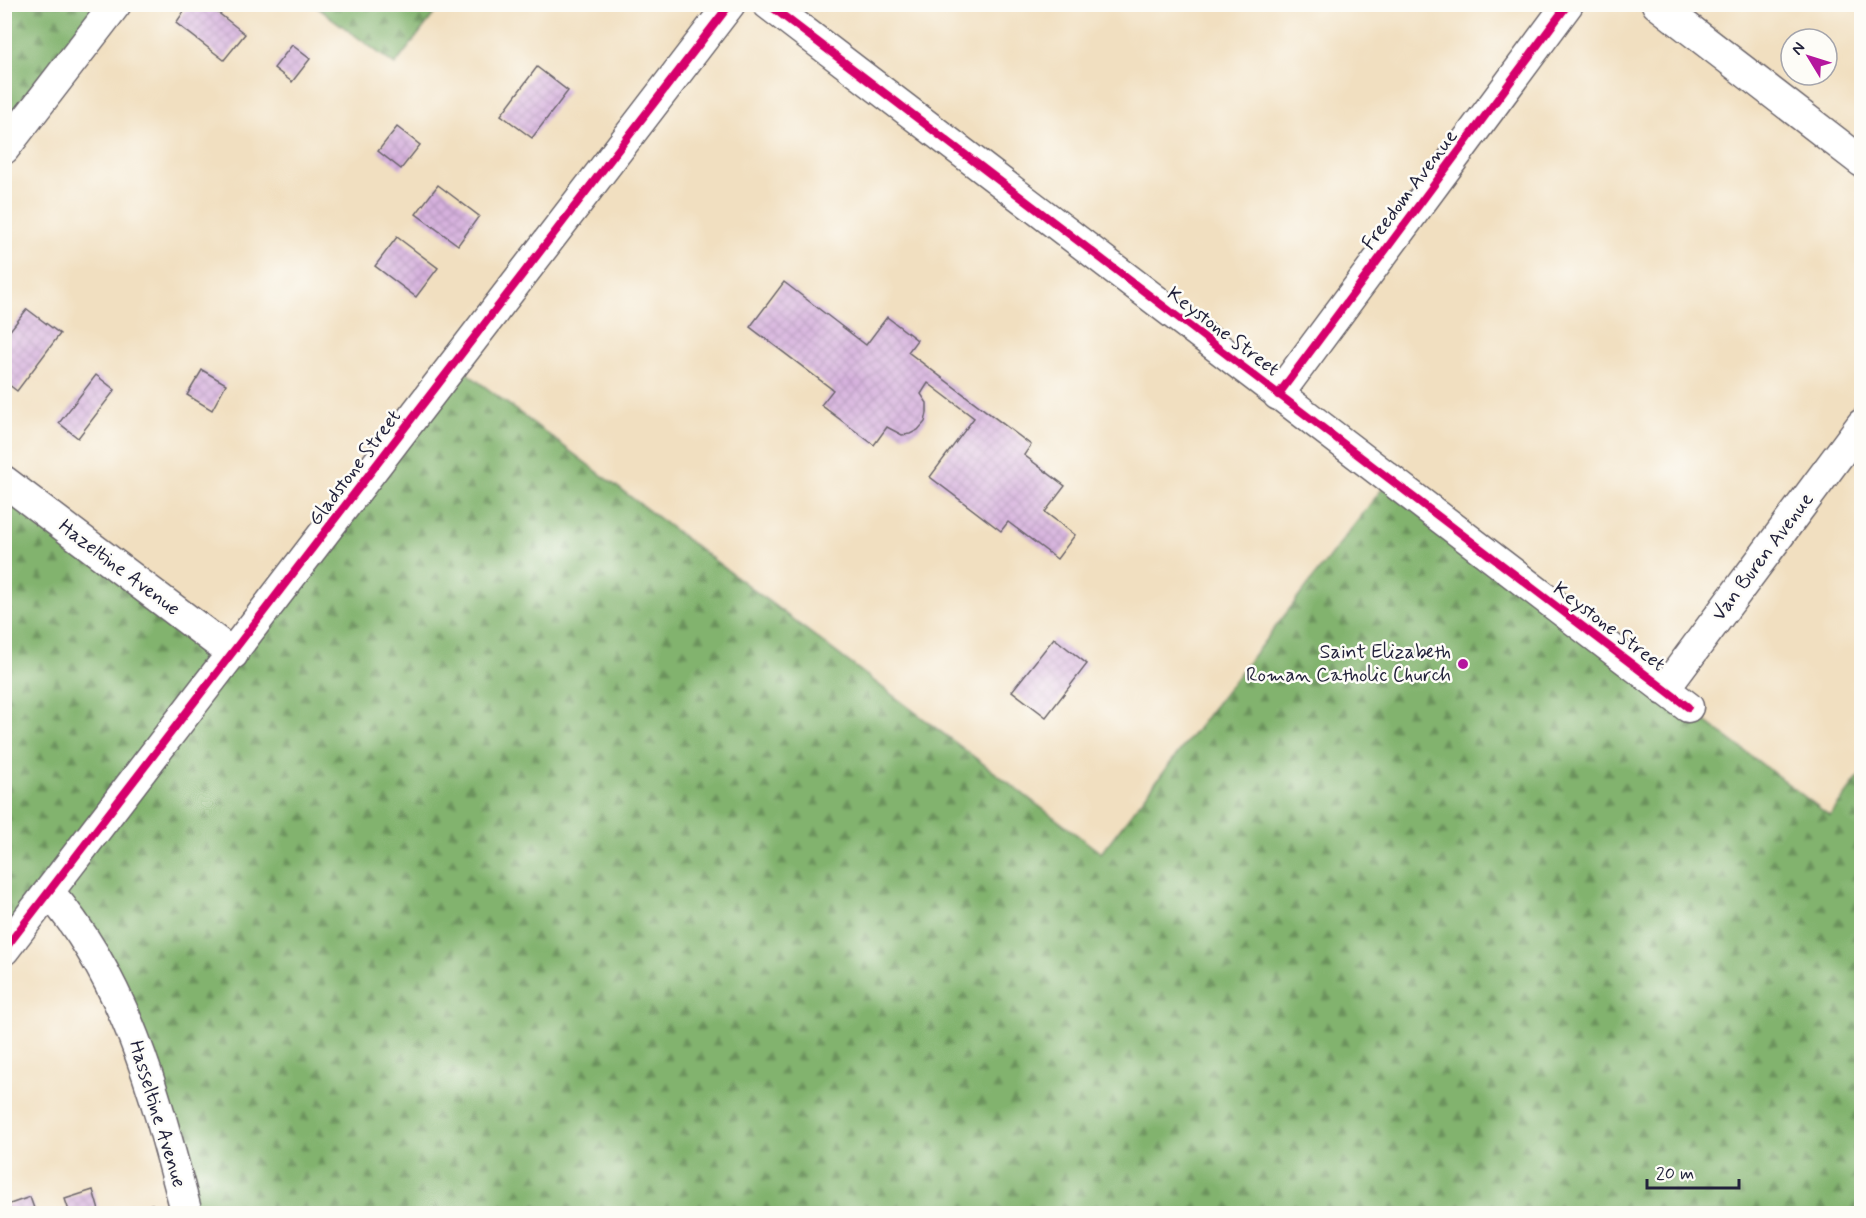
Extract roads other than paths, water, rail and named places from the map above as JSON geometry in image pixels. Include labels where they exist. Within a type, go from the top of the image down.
[{"type":"street","points":[[4,149],[116,4]]},
{"type":"street","name":"Gladstone Street","points":[[4,950],[730,4]]},
{"type":"street","name":"Keystone Street","points":[[768,4],[1688,708]]},
{"type":"street","name":"Freedom Avenue","points":[[1278,395],[1568,4]]},
{"type":"street","points":[[1657,4],[1862,162]]},
{"type":"street","name":"Van Buren Avenue","points":[[1664,690],[1862,424]]},
{"type":"street","name":"Hazeltine Avenue","points":[[4,481],[233,654]]},
{"type":"street","name":"Hasseltine Avenue","points":[[49,892],[89,946],[136,1041],[155,1094],[187,1214]]},
{"type":"place","name":"Saint Elizabeth Roman Catholic Church","points":[[1463,664]]}]
